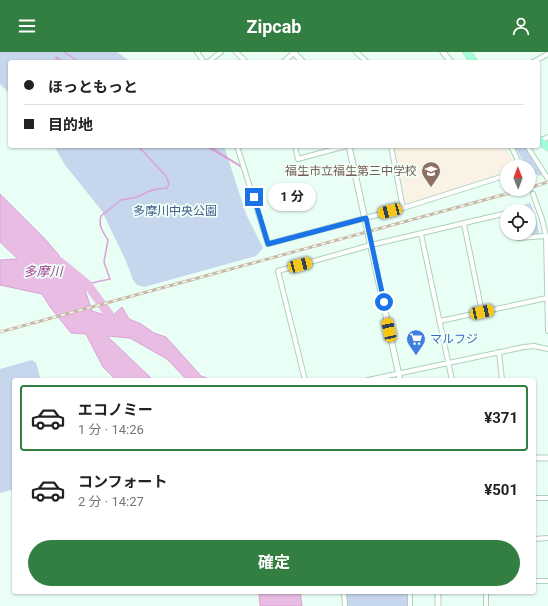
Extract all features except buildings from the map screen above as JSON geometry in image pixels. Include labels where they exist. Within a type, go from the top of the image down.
[{"type":"main road","points":[[540,142],[548,148]]},
{"type":"street","points":[[211,60],[222,52]]},
{"type":"street","points":[[236,52],[244,60]]},
{"type":"street","points":[[285,60],[294,52],[301,60]]},
{"type":"street","points":[[356,52],[365,60]]},
{"type":"street","points":[[443,52],[449,60]]},
{"type":"street","points":[[538,60],[548,54]]},
{"type":"street","points":[[238,148],[268,244],[403,208],[500,177]]},
{"type":"street","points":[[295,148],[298,159],[339,148]]},
{"type":"street","points":[[349,148],[366,218],[400,378]]},
{"type":"street","points":[[390,148],[403,208]]},
{"type":"street","points":[[512,148],[518,160]]},
{"type":"street","points":[[530,148],[548,179]]},
{"type":"street","points":[[534,196],[546,236],[548,331]]},
{"type":"street","points":[[305,378],[278,271],[371,246],[500,215]]},
{"type":"street","points":[[464,224],[482,312]]},
{"type":"street","points":[[421,234],[452,378]]},
{"type":"street","points":[[536,237],[546,236]]},
{"type":"street","points":[[440,321],[547,298]]},
{"type":"street","points":[[378,378],[529,346],[538,346],[548,350]]},
{"type":"street","points":[[499,352],[502,378]]},
{"type":"street","points":[[536,458],[548,458]]},
{"type":"street","points":[[536,498],[548,498]]},
{"type":"street","points":[[536,539],[548,538]]},
{"type":"street","points":[[536,581],[548,581]]},
{"type":"street","points":[[344,594],[345,606]]},
{"type":"street","points":[[410,594],[410,606]]},
{"type":"street","points":[[438,594],[438,606]]},
{"type":"street","points":[[486,594],[486,606]]},
{"type":"shaded area","name":"福生市立福生第三中学校","points":[[394,148],[506,148],[513,160],[500,160],[500,175],[408,204],[406,203]]},
{"type":"green space","points":[[0,52],[117,52],[128,60],[8,60],[8,92],[0,84]]},
{"type":"green space","name":"多摩川中央公園","points":[[55,148],[225,148],[246,214],[263,248],[256,256],[144,287],[137,285],[133,280],[126,261],[102,211],[65,165]]},
{"type":"green space","points":[[515,148],[528,148],[535,160],[522,160]]},
{"type":"green space","points":[[536,162],[543,174],[540,176],[536,174]]},
{"type":"green space","points":[[536,217],[539,234],[536,234]]},
{"type":"green space","points":[[32,360],[36,363],[40,378],[12,378],[12,490],[0,493],[0,369]]},
{"type":"green space","points":[[345,594],[408,594],[407,606],[346,606]]},
{"type":"water","name":"多摩川","points":[[0,194],[44,238],[58,254],[65,266],[74,274],[85,290],[92,311],[111,317],[122,307],[129,319],[141,324],[154,333],[166,337],[201,376],[206,378],[185,378],[167,359],[130,338],[107,336],[151,378],[114,378],[103,367],[86,334],[71,333],[42,294],[0,285],[0,260],[18,259],[0,242]]},
{"type":"water","points":[[259,594],[300,594],[302,606],[260,606]]},
{"type":"waterway","points":[[64,52],[76,60]]},
{"type":"waterway","points":[[57,60],[56,57],[61,60]]},
{"type":"waterway","points":[[87,284],[110,279],[104,262],[108,240],[101,226],[101,216],[121,200],[137,197],[152,190],[167,188],[169,184],[166,176],[140,148]]},
{"type":"waterway","points":[[209,148],[242,167]]},
{"type":"waterway","points":[[212,148],[243,168]]},
{"type":"waterway","name":"多摩川","points":[[60,262],[87,284],[111,317],[122,323]]},
{"type":"railway","points":[[536,186],[548,182]]},
{"type":"railway","points":[[0,332],[500,196]]},
{"type":"place","name":"福生市立福生第三中学校","points":[[431,188]]},
{"type":"place","name":"マルフジ","points":[[416,356]]},
{"type":"route","points":[[254,197],[268,244],[366,218],[384,302]]}]
